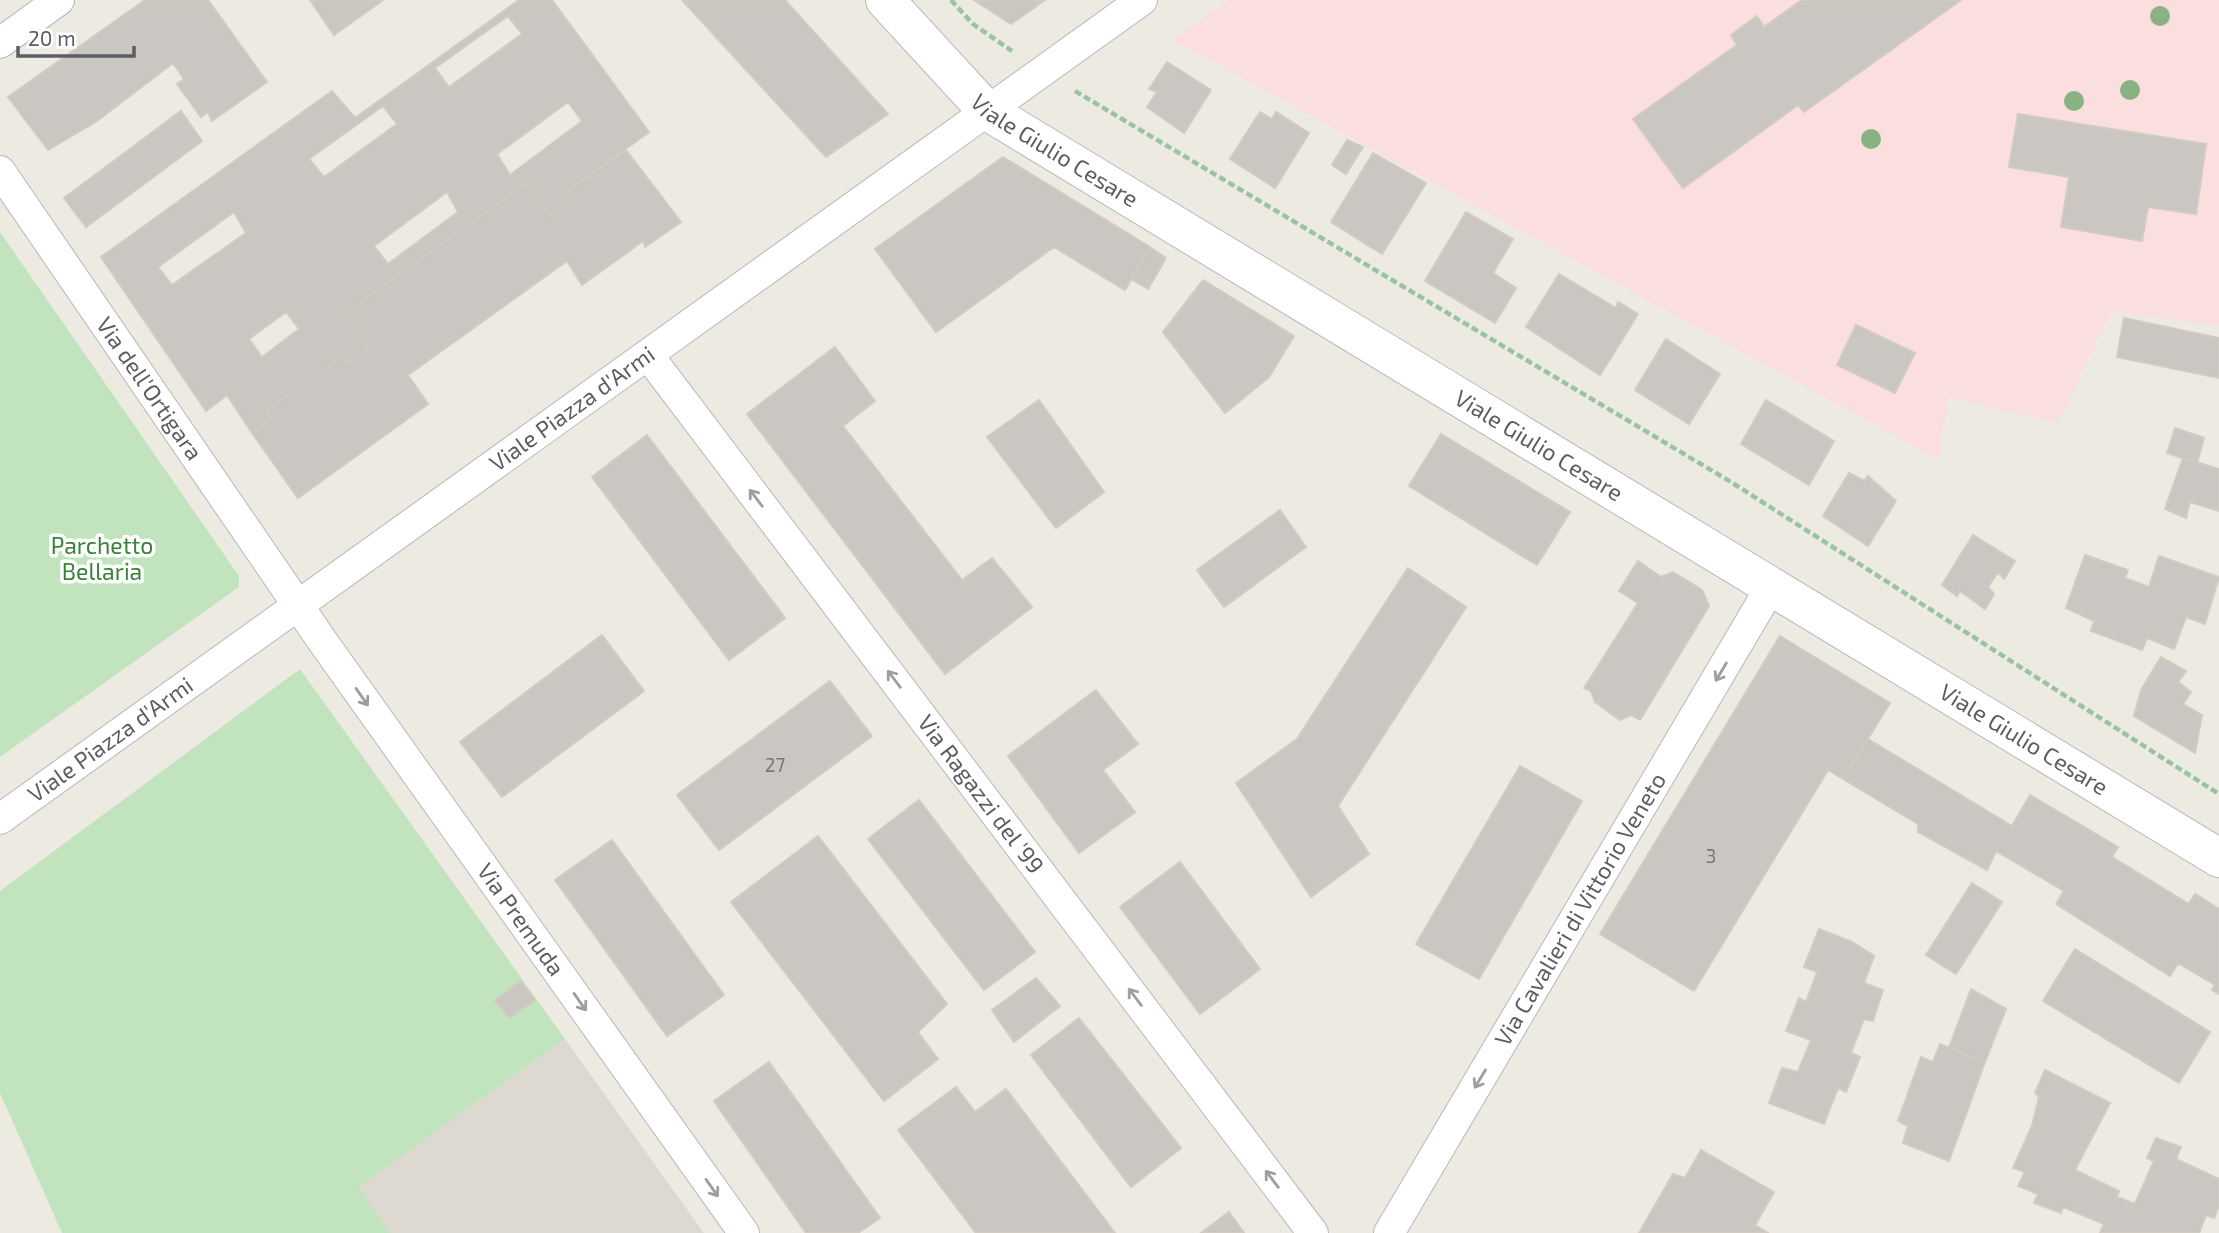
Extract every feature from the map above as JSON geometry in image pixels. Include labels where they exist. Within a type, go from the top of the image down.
[{"type":"main road","name":"Viale Giulio Cesare","points":[[885,0],[987,111],[2219,858]]},
{"type":"street","points":[[0,43],[59,0]]},
{"type":"street","name":"Viale Piazza d'Armi","points":[[0,819],[1142,0]]},
{"type":"street","name":"Via dell'Ortigara","points":[[0,171],[298,606]]},
{"type":"street","name":"Via Ragazzi del '99","points":[[648,355],[1313,1233]]},
{"type":"street","name":"Via Cavalieri di Vittorio Veneto","points":[[1389,1233],[1771,587]]},
{"type":"street","name":"Via Premuda","points":[[298,606],[744,1233]]},
{"type":"path","points":[[951,0],[973,24],[1007,48]]},
{"type":"path","points":[[1076,91],[1731,482],[2219,794]]},
{"type":"shaded area","points":[[1229,0],[2219,0],[2219,326],[2112,311],[2057,423],[1949,397],[1937,459],[1173,40]]},
{"type":"shaded area","points":[[565,1039],[704,1233],[390,1233],[357,1187]]},
{"type":"green space","name":"Parchetto Bellaria","points":[[0,232],[239,576],[239,587],[0,757]]},
{"type":"green space","points":[[300,669],[565,1039],[358,1187],[390,1233],[62,1233],[0,1093],[0,891]]},
{"type":"building","points":[[145,0],[208,0],[267,82],[212,121],[208,112],[201,117],[177,84],[184,79],[173,63],[97,121],[48,150],[8,97]]},
{"type":"building","points":[[310,0],[383,0],[334,35]]},
{"type":"building","points":[[519,0],[552,0],[649,132],[555,200],[563,208],[551,217],[527,183],[347,312],[369,348],[348,363],[345,355],[266,411],[273,418],[252,433],[227,395],[206,411],[101,257],[332,91],[355,118]],"holes":[[[508,16],[522,34],[449,87],[435,68]],[[568,102],[582,121],[510,175],[497,154]],[[383,106],[397,124],[324,177],[309,159]],[[447,192],[458,212],[388,264],[374,246]],[[234,212],[246,233],[172,285],[158,267]],[[286,312],[299,329],[262,357],[249,339]]]},
{"type":"building","points":[[682,0],[785,0],[888,114],[826,157]]},
{"type":"building","points":[[974,0],[1045,0],[1011,24]]},
{"type":"building","points":[[1802,0],[1961,0],[1804,112],[1798,105],[1683,188],[1633,119],[1737,45],[1731,35],[1757,16],[1764,27]]},
{"type":"building","points":[[1167,62],[1211,90],[1184,133],[1147,107],[1157,92],[1149,89]]},
{"type":"building","points":[[181,111],[202,141],[86,227],[64,198]]},
{"type":"building","points":[[1260,112],[1272,119],[1276,112],[1309,133],[1275,188],[1230,159]]},
{"type":"building","points":[[2018,114],[2206,144],[2196,214],[2148,207],[2142,241],[2061,227],[2069,177],[2009,167]]},
{"type":"building","points":[[1347,140],[1363,147],[1346,174],[1332,165]]},
{"type":"building","points":[[626,150],[681,222],[645,247],[643,241],[582,285],[567,261],[408,375],[428,404],[298,498],[252,433],[273,418],[266,411],[345,355],[348,363],[369,348],[347,312],[527,183],[551,217],[563,208],[555,200]]},
{"type":"building","points":[[1373,153],[1426,183],[1382,254],[1331,222]]},
{"type":"building","points":[[1003,157],[1150,247],[1125,290],[1054,247],[936,332],[875,249]]},
{"type":"building","points":[[1466,212],[1513,239],[1493,273],[1516,288],[1495,323],[1425,281]]},
{"type":"building","points":[[1150,247],[1166,258],[1148,289],[1131,279]]},
{"type":"building","points":[[1559,274],[1616,308],[1618,302],[1638,314],[1600,375],[1526,327]]},
{"type":"building","points":[[1203,280],[1294,336],[1269,377],[1225,413],[1163,332]]},
{"type":"building","points":[[2124,318],[2219,338],[2219,378],[2117,357]]},
{"type":"building","points":[[1856,325],[1915,353],[1895,393],[1837,365]]},
{"type":"building","points":[[1666,339],[1720,374],[1689,424],[1635,390]]},
{"type":"building","points":[[835,347],[875,401],[843,426],[962,580],[992,558],[1032,607],[945,674],[747,414]]},
{"type":"building","points":[[1039,400],[1104,492],[1056,528],[987,437]]},
{"type":"building","points":[[1766,400],[1834,441],[1809,485],[1741,444]]},
{"type":"building","points":[[2175,428],[2204,438],[2197,463],[2167,453]]},
{"type":"building","points":[[1441,434],[1570,512],[1537,565],[1409,486]]},
{"type":"building","points":[[647,435],[785,618],[729,660],[592,477]]},
{"type":"building","points":[[2183,458],[2219,469],[2219,511],[2190,502],[2186,518],[2165,509]]},
{"type":"building","points":[[1849,473],[1864,481],[1868,476],[1896,501],[1868,546],[1823,516]]},
{"type":"building","points":[[1280,510],[1306,547],[1224,607],[1197,570]]},
{"type":"building","points":[[1973,535],[2015,561],[2004,579],[1998,572],[1988,587],[1994,594],[1985,609],[1960,591],[1957,596],[1942,585]]},
{"type":"building","points":[[2085,555],[2128,570],[2125,578],[2149,587],[2159,556],[2219,577],[2205,624],[2186,617],[2174,649],[2147,638],[2142,650],[2091,631],[2094,621],[2066,608]]},
{"type":"building","points":[[1638,561],[1661,577],[1673,572],[1702,590],[1709,606],[1640,720],[1631,715],[1620,720],[1595,702],[1591,691],[1584,688],[1638,603],[1619,591]]},
{"type":"building","points":[[1408,568],[1466,607],[1338,806],[1369,854],[1311,897],[1236,783],[1297,739]]},
{"type":"building","points":[[602,635],[644,691],[502,797],[460,742]]},
{"type":"building","points":[[1780,636],[1890,703],[1843,779],[1828,770],[1694,991],[1600,934]]},
{"type":"building","points":[[2161,657],[2186,671],[2178,682],[2191,692],[2183,704],[2202,715],[2195,753],[2134,716],[2141,690]]},
{"type":"building","points":[[830,681],[872,736],[719,850],[677,795]]},
{"type":"building","points":[[1096,690],[1138,744],[1103,770],[1135,812],[1079,853],[1008,756]]},
{"type":"building","points":[[1868,739],[2012,826],[2030,795],[2118,847],[2112,857],[2189,904],[2195,894],[2219,909],[2219,994],[2212,990],[2215,985],[2178,963],[2170,976],[2056,904],[2064,891],[1996,851],[1987,870],[1918,832],[1918,824],[1843,779]]},
{"type":"building","points":[[1520,766],[1582,801],[1479,979],[1416,944]]},
{"type":"building","points":[[919,800],[1035,952],[984,990],[868,839]]},
{"type":"building","points":[[818,836],[947,1004],[918,1032],[938,1059],[884,1101],[731,902]]},
{"type":"building","points":[[612,840],[724,995],[667,1036],[555,880]]},
{"type":"building","points":[[1180,862],[1260,969],[1200,1014],[1120,907]]},
{"type":"building","points":[[1972,883],[2002,902],[1956,974],[1926,955]]},
{"type":"building","points":[[1819,929],[1852,942],[1874,956],[1864,983],[1883,990],[1873,1021],[1864,1019],[1851,1053],[1860,1057],[1846,1092],[1838,1088],[1824,1124],[1769,1103],[1782,1068],[1798,1072],[1811,1040],[1786,1031],[1799,998],[1806,1002],[1817,972],[1804,967]]},
{"type":"building","points":[[2075,949],[2210,1032],[2179,1083],[2043,1001]]},
{"type":"building","points":[[1036,978],[1060,1006],[1014,1042],[992,1010]]},
{"type":"building","points":[[521,981],[535,1000],[509,1018],[495,1001]]},
{"type":"building","points":[[1971,989],[2006,1009],[1985,1062],[1949,1048]]},
{"type":"building","points":[[1079,1018],[1181,1148],[1131,1187],[1031,1055]]},
{"type":"building","points":[[1940,1044],[1985,1062],[1949,1161],[1903,1143],[1908,1126],[1898,1121],[1921,1057],[1933,1062]]},
{"type":"building","points":[[769,1062],[880,1218],[858,1233],[806,1233],[714,1101]]},
{"type":"building","points":[[2045,1070],[2110,1103],[2075,1170],[2119,1191],[2117,1197],[2135,1204],[2154,1161],[2147,1158],[2156,1138],[2181,1147],[2176,1159],[2219,1179],[2219,1206],[2214,1218],[2206,1215],[2199,1233],[2100,1233],[2104,1224],[2063,1207],[2061,1213],[2034,1203],[2038,1194],[2018,1186],[2025,1172],[2013,1168],[2032,1126],[2039,1097],[2035,1093]]},
{"type":"building","points":[[956,1087],[975,1112],[1006,1089],[1115,1233],[976,1233],[898,1130]]},
{"type":"building","points":[[1701,1150],[1774,1192],[1755,1225],[1768,1233],[1639,1233],[1673,1174],[1685,1178]]},
{"type":"building","points":[[1229,1212],[1244,1233],[1201,1233]]}]
